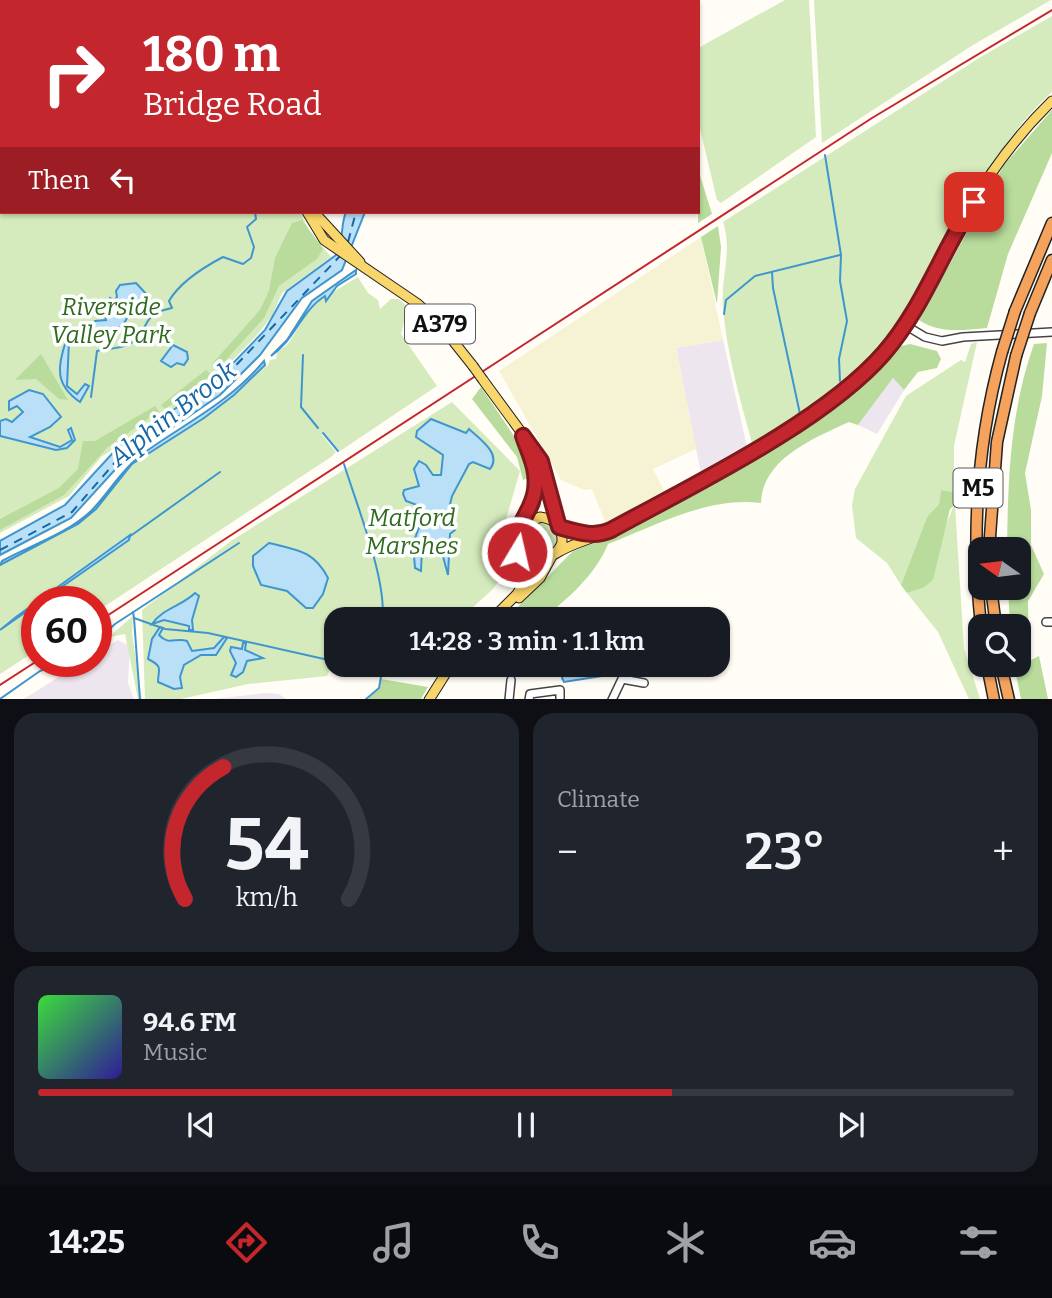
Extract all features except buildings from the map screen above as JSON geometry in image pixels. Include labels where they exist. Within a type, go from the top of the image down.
[{"type":"highway","name":"M5","points":[[980,614],[975,547],[979,473],[987,413],[1015,311],[1052,223]]},
{"type":"highway","name":"M5","points":[[990,537],[997,442],[1016,356],[1052,260]]},
{"type":"highway","points":[[989,677],[994,699]]},
{"type":"highway","points":[[1004,677],[1009,699]]},
{"type":"main road","name":"A379","points":[[553,555],[574,541],[602,534],[809,415],[869,368],[905,325],[963,219],[994,170],[1052,101]]},
{"type":"main road","name":"A379","points":[[308,214],[317,233],[335,249],[348,253]]},
{"type":"main road","name":"A379","points":[[316,214],[348,253],[438,321],[523,436],[533,445],[543,467],[562,542],[540,578],[507,607]]},
{"type":"main road","name":"A379","points":[[508,601],[517,594],[524,582],[524,527],[538,495],[536,471],[523,436]]},
{"type":"main road","name":"A379","points":[[503,607],[521,580],[516,536],[533,499],[536,471]]},
{"type":"main road","points":[[524,527],[540,517],[585,534],[602,534]]},
{"type":"main road","points":[[523,545],[534,557],[553,555]]},
{"type":"main road","points":[[429,699],[443,677]]},
{"type":"street","points":[[905,325],[925,337],[942,341],[967,336],[1052,332]]},
{"type":"street","points":[[612,699],[615,685],[622,679],[644,683]]},
{"type":"street","points":[[509,699],[511,680]]},
{"type":"street","points":[[529,699],[530,694],[563,689],[560,699]]},
{"type":"shaded area","points":[[701,237],[723,340],[676,348],[696,449],[653,469],[665,492],[606,524],[592,489],[584,490],[561,480],[499,371]]},
{"type":"shaded area","points":[[723,340],[747,447],[701,474],[676,348]]},
{"type":"shaded area","points":[[893,378],[904,390],[877,434],[858,425]]},
{"type":"shaded area","points":[[118,640],[130,646],[128,683],[134,699],[24,699],[59,677],[112,677],[112,644]]},
{"type":"shaded area","points":[[279,694],[286,699],[213,699]]},
{"type":"green space","points":[[785,0],[809,0],[816,137],[721,203],[717,200],[700,129],[700,47]]},
{"type":"green space","points":[[814,0],[1051,0],[973,45],[822,143]]},
{"type":"green space","points":[[1052,16],[1052,92],[1006,143],[987,171],[901,317],[871,355],[853,372],[794,418],[752,443],[734,376],[725,326],[723,298],[727,244],[723,222],[979,58]]},
{"type":"green space","points":[[1052,110],[1052,153],[1008,254],[987,328],[943,329],[919,320],[1004,165]]},
{"type":"green space","points":[[700,175],[712,214],[698,223],[700,214]]},
{"type":"green space","name":"Riverside Valley Park","points":[[0,214],[301,214],[309,230],[331,257],[282,293],[272,316],[257,335],[205,389],[101,457],[69,496],[0,533]]},
{"type":"green space","points":[[302,220],[323,249],[317,259],[279,286],[264,318],[217,370],[212,364],[260,310],[269,291],[275,258],[292,223]]},
{"type":"green space","points":[[718,226],[721,247],[717,304],[701,237]]},
{"type":"green space","points":[[358,277],[368,293],[378,300],[380,309],[391,299],[399,299],[408,307],[401,334],[437,386],[340,451],[323,432],[322,435],[336,452],[331,457],[112,601],[112,586],[62,586],[129,540],[128,535],[58,586],[21,586],[21,613],[16,619],[21,615],[21,660],[0,674],[0,565],[78,524],[96,509],[132,464],[234,395],[265,365],[267,367],[270,360],[276,359],[277,353],[288,344],[313,304]]},
{"type":"green space","points":[[977,342],[954,446],[954,492],[941,490],[939,504],[927,517],[901,585],[887,563],[856,538],[852,505],[855,489],[906,396],[961,360],[965,362],[971,344]]},
{"type":"green space","points":[[1047,343],[1042,396],[1025,473],[1031,510],[1031,537],[1007,537],[1015,420],[1034,344]]},
{"type":"green space","points":[[910,344],[937,351],[941,359],[937,368],[918,372],[904,390],[893,378],[858,425],[849,422],[792,452],[770,474],[761,503],[742,502],[703,508],[608,544],[596,566],[557,607],[518,607],[572,552],[613,533],[787,435],[840,401],[901,346]]},
{"type":"green space","points":[[41,354],[68,400],[59,399],[36,379],[15,380]]},
{"type":"green space","points":[[206,370],[212,375],[165,409],[161,405]]},
{"type":"green space","points":[[481,387],[518,442],[530,477],[523,480],[517,457],[472,399]]},
{"type":"green space","name":"Matford Marshes","points":[[452,402],[520,471],[498,547],[505,572],[493,589],[473,607],[324,607],[324,676],[248,684],[181,699],[145,699],[142,610],[231,541]]},
{"type":"green space","points":[[155,406],[159,411],[108,447],[64,495],[0,530],[0,519],[59,488],[78,469],[83,441],[95,441]]},
{"type":"green space","points":[[941,490],[954,492],[955,505],[950,509],[933,580],[923,588],[907,593],[901,585],[927,517],[939,504]]},
{"type":"green space","points":[[955,505],[968,677],[973,677],[980,699],[969,699],[938,632],[907,593],[923,588]]},
{"type":"green space","points":[[542,521],[554,526],[559,538],[554,550],[542,555],[530,550],[525,538],[530,526]]},
{"type":"green space","points":[[1031,545],[1044,574],[1031,596]]},
{"type":"green space","points":[[1009,600],[1029,600],[1028,614],[1009,614]]},
{"type":"green space","points":[[133,616],[132,634],[142,699],[138,699],[125,634],[112,634]]},
{"type":"green space","points":[[1039,656],[1048,699],[1021,699],[1016,677],[1031,677],[1031,660]]},
{"type":"green space","points":[[381,679],[428,687],[421,699],[368,699],[380,688]]},
{"type":"water","name":"Alphin Brook","points":[[345,214],[364,214],[342,270],[302,298],[260,355],[220,395],[122,462],[71,518],[0,555],[0,541],[65,505],[121,444],[213,384],[265,330],[287,291],[336,255]]},
{"type":"water","points":[[356,270],[356,274],[337,286],[326,301],[325,296],[310,309],[286,342],[271,356],[287,340],[312,301]]},
{"type":"water","points":[[136,283],[150,298],[131,311],[122,327],[92,332],[88,329],[95,321],[106,320],[103,310],[110,298],[114,301],[117,297],[116,291],[120,285]]},
{"type":"water","points":[[66,341],[69,341],[67,386],[77,394],[85,384],[89,386],[80,402],[66,389],[60,375]]},
{"type":"water","points":[[173,345],[187,352],[188,359],[184,365],[177,363],[171,367],[161,361]]},
{"type":"water","points":[[264,361],[265,365],[234,395],[204,418],[132,464],[96,509],[78,524],[0,565],[2,561],[60,533],[81,519],[134,461],[221,401]]},
{"type":"water","points":[[29,390],[43,394],[61,417],[50,427],[30,437],[60,447],[72,440],[68,430],[71,428],[75,440],[67,448],[56,450],[0,436],[0,421],[6,419],[12,422],[23,412],[17,406],[9,410],[9,401]]},
{"type":"water","points":[[431,419],[466,433],[469,429],[484,442],[493,458],[490,469],[473,462],[469,464],[452,496],[448,513],[455,530],[450,534],[448,575],[441,549],[433,543],[422,548],[421,571],[415,568],[413,544],[423,516],[417,505],[406,501],[403,494],[404,490],[419,486],[414,469],[419,461],[426,465],[433,475],[441,475],[443,455],[416,437],[417,431]]},
{"type":"water","points":[[130,535],[129,540],[63,586],[59,586]]},
{"type":"water","points":[[269,543],[304,553],[323,569],[328,578],[323,594],[313,608],[306,608],[287,591],[261,585],[253,566],[253,556]]},
{"type":"water","points":[[195,593],[199,596],[192,620],[193,630],[189,630],[189,626],[164,620],[152,624],[162,614]]},
{"type":"water","points":[[160,627],[163,628],[159,635],[163,638],[169,641],[187,641],[192,651],[214,648],[224,637],[227,638],[216,655],[201,655],[184,665],[180,677],[182,688],[174,689],[158,682],[158,666],[148,659],[152,639]]},
{"type":"water","points":[[243,643],[246,643],[245,650],[263,658],[247,661],[243,672],[236,677],[231,675],[236,663],[230,651],[231,647],[242,649]]},
{"type":"water","points":[[562,677],[596,677],[564,682]]},
{"type":"waterway","points":[[825,155],[841,255],[840,281],[847,321],[839,359],[840,381]]},
{"type":"waterway","points":[[91,397],[97,351],[122,347],[135,340],[151,317],[162,310],[172,308],[169,301],[179,288],[208,265],[223,257],[243,264],[251,258],[254,247],[247,227],[256,219],[255,214]]},
{"type":"waterway","points":[[724,314],[726,300],[755,276],[840,255]]},
{"type":"waterway","points":[[772,272],[773,288],[800,414]]},
{"type":"waterway","points":[[303,355],[301,407],[318,428]]},
{"type":"waterway","points":[[323,433],[338,451]]},
{"type":"waterway","points":[[344,464],[376,565],[383,607]]},
{"type":"waterway","points":[[129,537],[220,472]]},
{"type":"waterway","points":[[112,627],[239,543]]},
{"type":"waterway","points":[[133,612],[134,618],[165,629],[208,633],[324,659]]},
{"type":"waterway","points":[[134,618],[140,699]]},
{"type":"waterway","points":[[0,699],[31,677]]},
{"type":"waterway","points":[[366,699],[379,688],[381,677]]},
{"type":"ferry route","points":[[348,242],[355,214]]},
{"type":"ferry route","points":[[0,550],[72,512],[124,452],[201,402],[340,256]]},
{"type":"railway","points":[[112,613],[872,118],[1052,10]]},
{"type":"railway","points":[[0,685],[21,671]]},
{"type":"route","points":[[517,552],[516,536],[531,504],[536,485],[536,471],[523,436],[533,445],[541,461],[559,527],[585,534],[602,534],[611,530],[809,415],[869,368],[883,354],[920,303],[974,202]]}]
